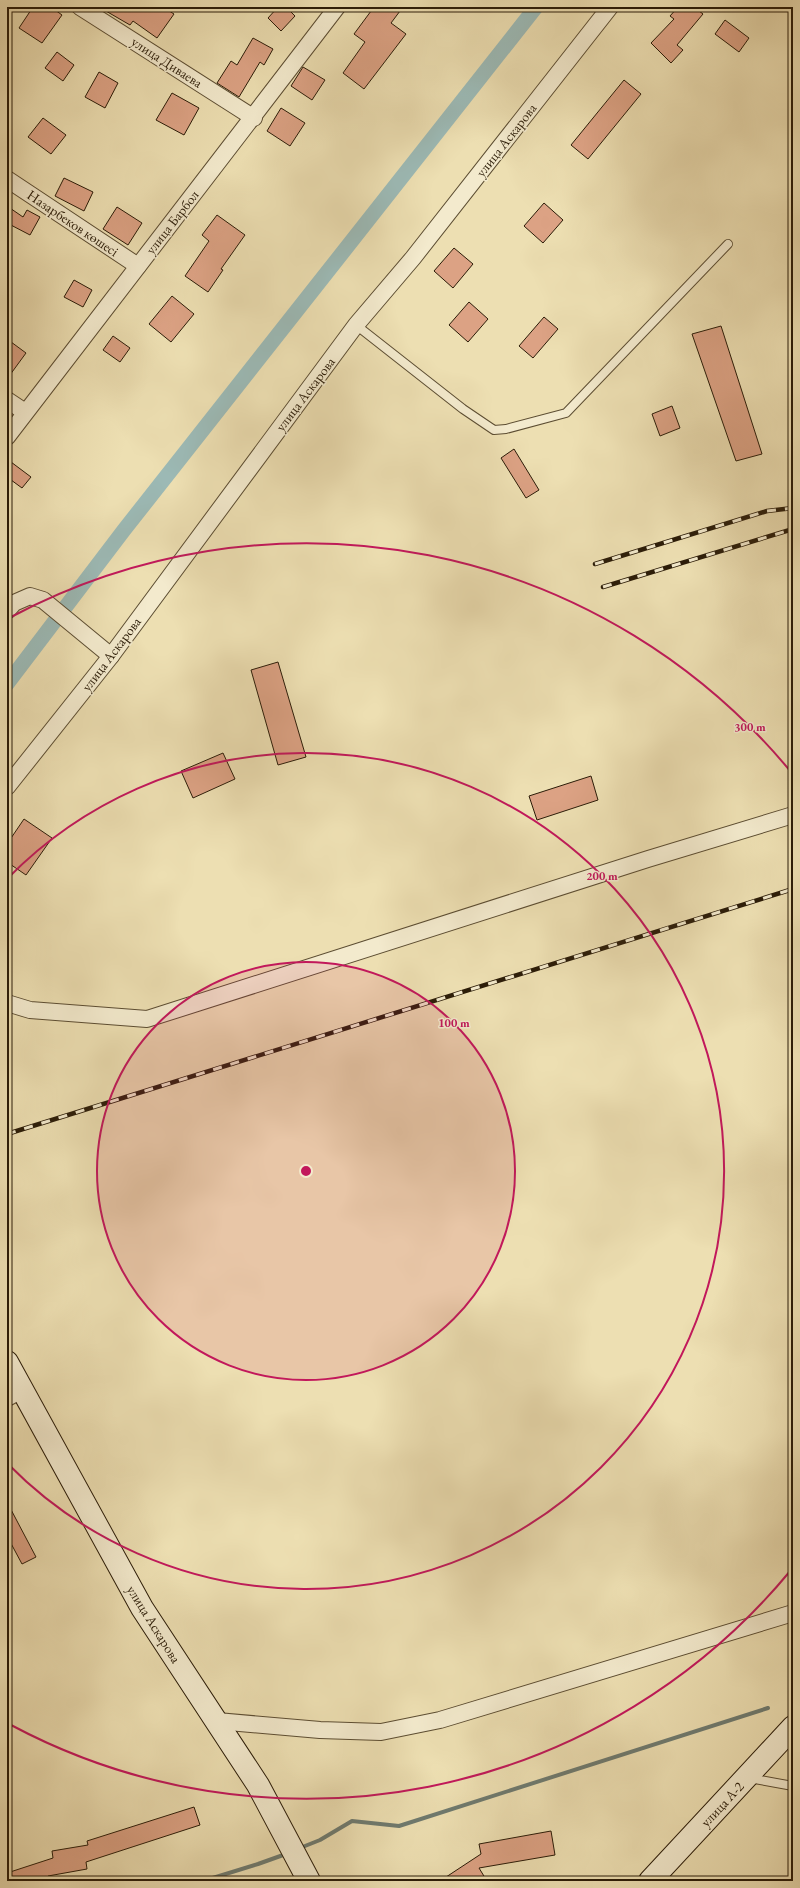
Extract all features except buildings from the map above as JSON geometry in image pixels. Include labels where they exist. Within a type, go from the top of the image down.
[{"type":"main road","name":"улица Аскарова","points":[[7,1362],[15,1394],[142,1608],[258,1785],[309,1881]]},
{"type":"main road","name":"улица А-2","points":[[650,1881],[793,1727]]},
{"type":"street","name":"улица Диваева","points":[[80,7],[254,118]]},
{"type":"street","name":"улица Барбол","points":[[7,437],[254,118],[337,7]]},
{"type":"street","name":"улица Аскарова","points":[[7,787],[111,656],[356,326],[414,258],[610,7]]},
{"type":"street","name":"Назарбеков көшесі","points":[[7,179],[138,266]]},
{"type":"street","points":[[7,400],[25,412]]},
{"type":"street","points":[[7,611],[14,603],[30,596],[43,600],[111,656]]},
{"type":"street","points":[[7,1003],[30,1010],[147,1019],[648,859],[793,815]]},
{"type":"street","points":[[217,1721],[320,1730],[381,1732],[440,1720],[793,1613]]},
{"type":"lane","points":[[356,326],[463,409],[494,430],[506,429],[566,413],[728,244]]},
{"type":"lane","points":[[746,1778],[793,1786]]},
{"type":"waterway","points":[[7,684],[124,530],[536,7]]},
{"type":"waterway","points":[[300,1848],[320,1840],[352,1821],[399,1826],[768,1708]]},
{"type":"waterway","points":[[203,1881],[286,1854]]},
{"type":"railway","points":[[595,564],[767,511],[793,508]]},
{"type":"railway","points":[[603,587],[793,529]]},
{"type":"railway","points":[[7,1134],[793,889]]}]
